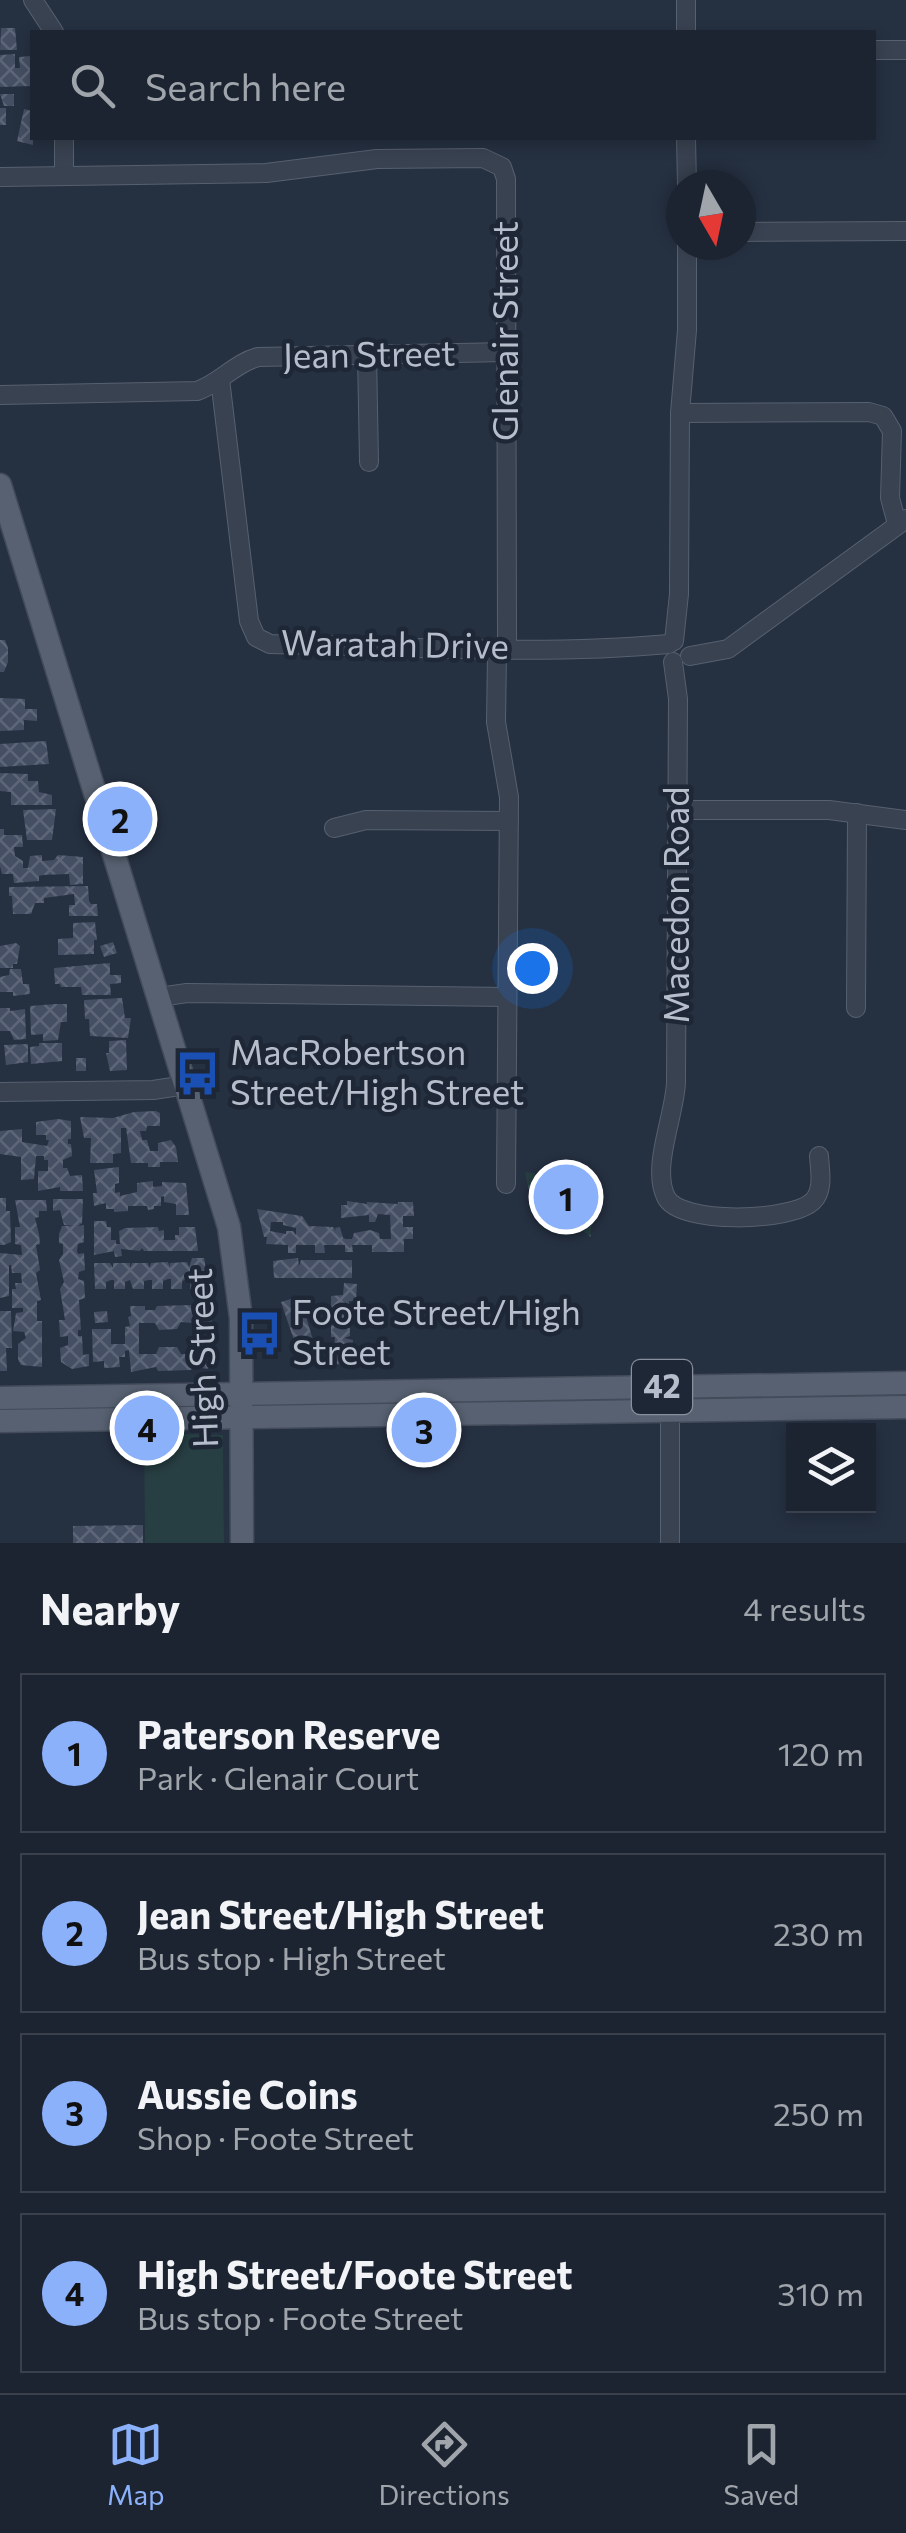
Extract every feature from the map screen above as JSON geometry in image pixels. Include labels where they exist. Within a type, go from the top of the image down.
[{"type":"main road","name":"High Street","points":[[0,485],[186,1085],[235,1258],[241,1318],[242,1543]]},
{"type":"main road","name":"42","points":[[0,1398],[906,1383]]},
{"type":"main road","name":"42","points":[[0,1421],[906,1407]]},
{"type":"street","points":[[34,0],[53,30]]},
{"type":"street","points":[[686,0],[686,30]]},
{"type":"street","points":[[876,50],[906,50]]},
{"type":"street","points":[[64,140],[64,176]]},
{"type":"street","points":[[686,140],[687,170]]},
{"type":"street","name":"Glenair Street","points":[[0,177],[266,173],[377,159],[492,160],[502,167],[506,179],[508,640],[497,655],[496,722],[508,788],[506,1184]]},
{"type":"street","points":[[756,232],[906,231]]},
{"type":"street","name":"Macedon Road","points":[[687,260],[687,330],[680,412],[674,1110],[663,1158],[662,1184],[667,1199],[682,1212],[772,1215],[803,1208],[818,1193],[819,1156]]},
{"type":"street","name":"Jean Street","points":[[0,396],[189,392],[205,388],[258,357],[507,352]]},
{"type":"street","points":[[367,354],[369,462]]},
{"type":"street","name":"Waratah Drive","points":[[220,380],[249,622],[256,636],[270,644],[721,652],[903,519]]},
{"type":"street","points":[[680,412],[877,413],[887,420],[892,431],[890,498],[903,519]]},
{"type":"street","points":[[677,810],[857,813],[906,820]]},
{"type":"street","points":[[856,1008],[857,813]]},
{"type":"street","points":[[334,828],[366,820],[508,821]]},
{"type":"street","points":[[159,997],[187,992],[507,997]]},
{"type":"street","points":[[0,1092],[153,1090],[186,1085]]},
{"type":"street","points":[[670,1411],[670,1543]]},
{"type":"green space","points":[[525,1172],[592,1183],[591,1237],[528,1188]]},
{"type":"green space","points":[[144,1433],[223,1435],[224,1543],[145,1543]]},
{"type":"building","points":[[1,28],[15,28],[17,50],[0,50]]},
{"type":"building","points":[[15,54],[15,68],[20,68],[19,57],[30,56],[30,86],[0,87],[0,55]]},
{"type":"building","points":[[0,94],[14,94],[14,106],[4,106]]},
{"type":"building","points":[[0,108],[6,108],[6,125],[0,125]]},
{"type":"building","points":[[24,109],[30,110],[33,145],[17,141]]},
{"type":"building","points":[[0,640],[5,640],[8,648],[4,672],[0,672]]},
{"type":"building","points":[[0,698],[25,699],[25,709],[37,709],[37,721],[24,720],[24,730],[0,731]]},
{"type":"building","points":[[46,741],[49,764],[0,767],[0,744]]},
{"type":"building","points":[[0,773],[28,774],[28,781],[38,781],[39,792],[52,795],[52,805],[11,805],[11,792],[0,791]]},
{"type":"building","points":[[56,809],[52,840],[27,840],[23,810]]},
{"type":"building","points":[[0,829],[4,829],[4,835],[22,835],[23,847],[14,847],[23,868],[28,868],[30,856],[42,855],[42,861],[54,860],[58,855],[83,857],[83,884],[70,885],[69,874],[43,875],[39,881],[14,883],[13,874],[2,874]]},
{"type":"building","points":[[88,886],[89,901],[97,904],[98,916],[69,916],[69,905],[75,905],[74,894],[44,898],[44,903],[35,903],[31,914],[13,914],[9,887]]},
{"type":"building","points":[[95,922],[94,954],[58,955],[58,939],[73,938],[73,923]]},
{"type":"building","points":[[113,942],[117,953],[104,957],[100,946]]},
{"type":"building","points":[[0,946],[20,946],[17,964],[0,968]]},
{"type":"building","points":[[110,963],[110,975],[121,975],[121,983],[110,984],[111,995],[82,995],[81,987],[55,984],[54,968]]},
{"type":"building","points":[[10,969],[21,969],[23,984],[29,984],[30,994],[13,996],[13,992],[0,992],[0,977],[9,975]]},
{"type":"building","points":[[122,998],[125,1018],[131,1018],[128,1038],[90,1036],[84,1000]]},
{"type":"building","points":[[67,1004],[67,1022],[61,1022],[58,1040],[43,1041],[43,1034],[31,1035],[30,1006]]},
{"type":"building","points":[[0,1008],[25,1009],[26,1039],[14,1040],[10,1031],[0,1031]]},
{"type":"building","points":[[126,1040],[127,1070],[110,1071],[106,1053],[109,1041]]},
{"type":"building","points":[[62,1043],[62,1061],[31,1064],[30,1047]]},
{"type":"building","points":[[28,1044],[28,1062],[6,1065],[4,1045]]},
{"type":"building","points":[[76,1058],[86,1058],[86,1071],[76,1071]]},
{"type":"building","points":[[160,1113],[160,1126],[147,1126],[146,1131],[140,1131],[142,1140],[147,1140],[150,1151],[158,1151],[158,1143],[171,1140],[178,1162],[160,1162],[160,1167],[131,1163],[126,1128],[121,1128],[121,1153],[113,1154],[113,1163],[90,1163],[91,1138],[84,1138],[80,1117],[113,1118]]},
{"type":"building","points":[[71,1121],[68,1144],[72,1156],[63,1160],[63,1168],[67,1168],[70,1176],[82,1175],[83,1191],[60,1191],[60,1187],[38,1191],[38,1171],[48,1171],[44,1156],[36,1156],[34,1179],[21,1180],[21,1157],[0,1154],[0,1131],[22,1129],[22,1142],[47,1146],[46,1135],[36,1135],[36,1122]]},
{"type":"building","points":[[119,1167],[115,1193],[120,1192],[120,1196],[137,1192],[137,1183],[153,1181],[153,1187],[162,1186],[162,1182],[186,1183],[189,1215],[176,1215],[176,1204],[164,1202],[164,1196],[161,1206],[148,1210],[147,1206],[128,1206],[128,1211],[114,1212],[106,1209],[106,1203],[94,1206],[94,1170]]},
{"type":"building","points":[[0,1198],[6,1198],[6,1211],[10,1211],[11,1242],[4,1245],[0,1245]]},
{"type":"building","points":[[53,1199],[83,1199],[82,1223],[78,1226],[84,1225],[84,1242],[78,1244],[77,1251],[84,1253],[85,1270],[79,1272],[78,1279],[84,1281],[85,1298],[79,1300],[78,1336],[82,1336],[83,1355],[89,1354],[89,1366],[72,1369],[61,1362],[60,1348],[68,1345],[68,1336],[60,1337],[59,1320],[65,1320],[59,1260],[63,1244],[59,1243],[59,1234],[62,1226],[74,1226],[64,1225],[60,1210],[53,1211]]},
{"type":"building","points":[[15,1200],[46,1200],[47,1211],[39,1211],[35,1218],[40,1244],[36,1245],[40,1270],[36,1273],[41,1300],[37,1301],[37,1321],[42,1321],[42,1367],[21,1365],[18,1359],[18,1344],[26,1338],[24,1332],[13,1331],[16,1313],[23,1312],[23,1308],[12,1308],[12,1289],[16,1289],[15,1283],[22,1283],[21,1273],[12,1273],[11,1265],[9,1296],[0,1298],[0,1253],[22,1255],[21,1245],[15,1244],[15,1227],[20,1227]]},
{"type":"building","points":[[347,1201],[413,1202],[414,1216],[403,1216],[403,1227],[413,1227],[413,1239],[404,1239],[404,1252],[372,1252],[372,1245],[352,1245],[353,1252],[345,1252],[345,1245],[324,1245],[325,1253],[315,1253],[315,1245],[296,1245],[296,1253],[288,1253],[288,1245],[266,1244],[257,1209],[302,1216],[309,1226],[333,1227],[336,1231],[340,1227],[346,1239],[370,1230],[379,1233],[380,1239],[391,1239],[390,1215],[378,1214],[375,1222],[369,1222],[369,1215],[341,1218],[341,1205],[347,1205]],"holes":[[[271,1222],[296,1228],[296,1235],[293,1231],[270,1231]]]},
{"type":"building","points":[[94,1221],[106,1221],[116,1244],[120,1244],[119,1231],[125,1228],[158,1227],[159,1231],[164,1230],[164,1240],[175,1240],[179,1227],[195,1227],[198,1251],[142,1248],[121,1249],[122,1256],[115,1257],[114,1251],[94,1255]]},
{"type":"building","points":[[192,1258],[204,1258],[206,1281],[201,1281],[201,1288],[190,1289],[187,1279],[182,1281],[182,1289],[171,1289],[168,1279],[163,1281],[163,1289],[152,1289],[149,1280],[144,1281],[144,1289],[133,1289],[130,1280],[125,1282],[125,1289],[114,1289],[111,1280],[106,1282],[106,1289],[95,1289],[94,1263],[110,1263],[113,1268],[113,1263],[130,1263],[130,1268],[132,1263],[148,1263],[149,1268],[151,1263],[168,1262],[170,1267],[170,1263],[187,1262],[189,1267]]},
{"type":"building","points":[[298,1258],[299,1266],[301,1260],[352,1260],[352,1278],[274,1278],[273,1261]]},
{"type":"building","points":[[344,1283],[357,1284],[356,1301],[349,1301],[350,1336],[344,1338],[353,1340],[350,1365],[333,1364],[335,1337],[331,1337],[331,1296],[343,1295]]},
{"type":"building","points":[[300,1296],[315,1347],[298,1352],[281,1302]]},
{"type":"building","points":[[199,1301],[211,1301],[212,1325],[181,1322],[177,1329],[159,1330],[155,1323],[139,1323],[139,1354],[156,1354],[159,1347],[177,1347],[181,1354],[191,1354],[201,1350],[204,1342],[211,1342],[212,1365],[207,1369],[195,1367],[194,1363],[191,1370],[158,1371],[156,1367],[131,1372],[129,1350],[125,1357],[119,1357],[120,1367],[104,1368],[104,1361],[93,1362],[92,1329],[111,1329],[111,1344],[125,1344],[130,1306],[155,1310],[157,1306],[191,1305],[191,1309],[199,1309]]},
{"type":"building","points":[[0,1311],[11,1311],[12,1348],[6,1348],[7,1371],[0,1371]]},
{"type":"building","points":[[107,1311],[108,1322],[95,1323],[94,1312]]},
{"type":"building","points":[[143,1525],[143,1543],[73,1543],[73,1526]]},
{"type":"place","name":"Jean Street/High Street","points":[[120,819]]},
{"type":"place","name":"MacRobertson Street/High Street","points":[[197,1073]]},
{"type":"place","name":"Paterson Reserve","points":[[566,1197]]},
{"type":"place","name":"Foote Street/High Street","points":[[259,1333]]},
{"type":"place","name":"High Street/Foote Street","points":[[147,1428]]},
{"type":"place","name":"Aussie Coins","points":[[424,1430]]}]
